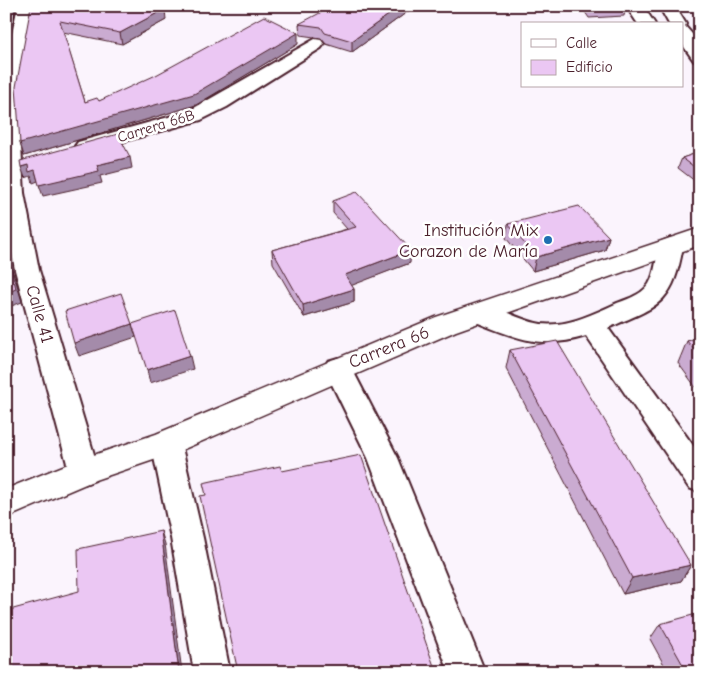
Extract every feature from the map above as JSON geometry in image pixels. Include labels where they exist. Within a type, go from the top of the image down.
[{"type":"street","name":"Calle 41","points":[[26,6],[13,38],[8,99],[21,164],[10,193],[17,272],[84,471]]},
{"type":"street","points":[[634,6],[646,22]]},
{"type":"street","points":[[667,6],[677,22]]},
{"type":"street","points":[[684,34],[692,51]]},
{"type":"street","name":"Carrera 66B","points":[[69,151],[194,116],[220,103],[316,44]]},
{"type":"street","name":"Carrera 66","points":[[6,504],[84,471],[166,443],[338,368],[477,313],[700,236]]},
{"type":"street","points":[[477,313],[533,331],[550,334],[567,333],[648,300],[656,294],[663,285],[671,246]]},
{"type":"street","points":[[590,323],[700,480]]},
{"type":"street","points":[[338,368],[383,458],[467,672]]},
{"type":"street","points":[[166,443],[187,538],[212,672]]},
{"type":"building","points":[[6,6],[10,6],[6,24]]},
{"type":"building","points":[[31,6],[160,6],[165,9],[120,33],[60,21],[85,102],[97,98],[99,101],[156,75],[264,16],[298,33],[194,94],[20,143],[16,87]]},
{"type":"building","points":[[333,6],[401,6],[352,41],[325,33],[321,27],[299,24]]},
{"type":"building","points":[[118,134],[130,157],[97,165],[99,171],[39,185],[35,170],[29,172],[28,165],[21,167],[20,161]]},
{"type":"building","points":[[700,152],[700,171],[682,158]]},
{"type":"building","points":[[357,192],[411,250],[345,275],[354,289],[303,305],[272,250],[356,227],[333,201]]},
{"type":"building","points":[[579,206],[609,237],[536,257],[508,224]]},
{"type":"building","points":[[11,267],[16,289],[6,293],[6,269]]},
{"type":"building","points":[[121,293],[132,324],[74,343],[65,311]]},
{"type":"building","points":[[175,310],[190,356],[147,370],[132,324]]},
{"type":"building","points":[[700,338],[700,357],[687,341]]},
{"type":"building","points":[[557,341],[691,565],[632,578],[510,350]]},
{"type":"building","points":[[361,455],[436,672],[238,672],[200,496],[206,495],[203,483],[280,466],[282,471]]},
{"type":"building","points":[[161,531],[179,672],[6,672],[6,611],[79,591],[78,549]]},
{"type":"building","points":[[700,613],[700,672],[687,672],[660,624]]},
{"type":"place","name":"Institución Mix Corazon de María","points":[[548,240]]}]
